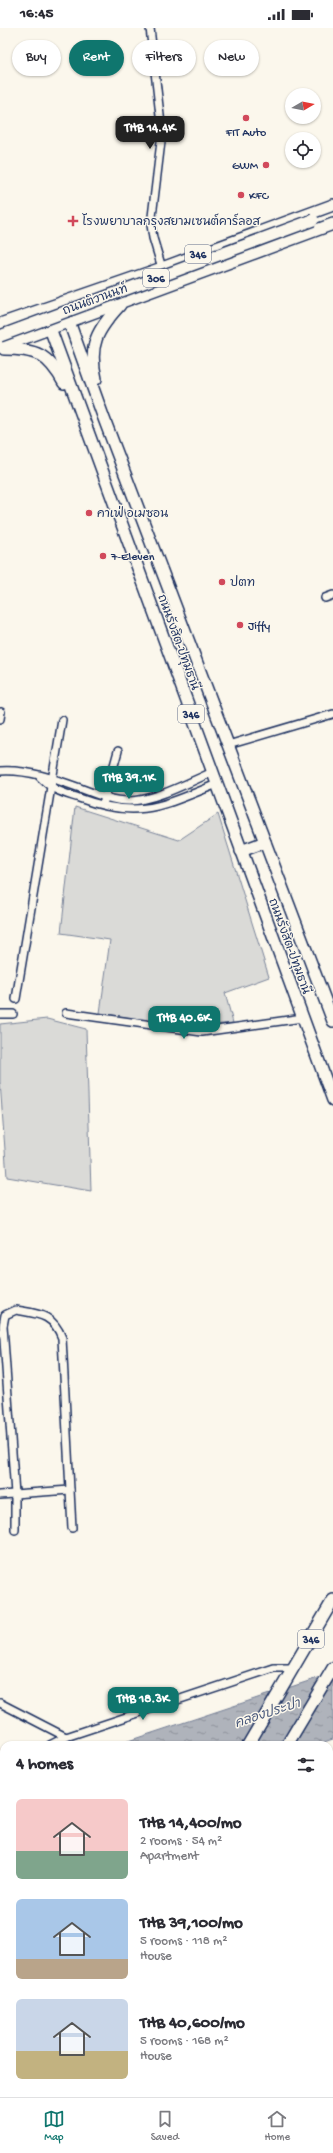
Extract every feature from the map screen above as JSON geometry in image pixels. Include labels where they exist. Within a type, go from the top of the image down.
[{"type":"main road","name":"ถนนติวานนท์","points":[[0,324],[162,268],[333,205]]},
{"type":"main road","name":"306","points":[[0,336],[333,213]]},
{"type":"main road","name":"ถนนติวานนท์","points":[[0,348],[333,224]]},
{"type":"main road","points":[[162,268],[170,280],[178,282]]},
{"type":"main road","name":"ถนนรังสิต-ปทุมธานี","points":[[62,302],[103,416],[333,1021]]},
{"type":"main road","points":[[103,416],[94,374],[94,345],[98,330],[121,303]]},
{"type":"main road","name":"ถนนรังสิต-ปทุมธานี","points":[[43,309],[333,1100]]},
{"type":"main road","points":[[0,348],[26,349],[45,357],[58,372],[84,421]]},
{"type":"main road","points":[[242,850],[265,842]]},
{"type":"main road","name":"346","points":[[250,1741],[292,1673],[333,1600]]},
{"type":"main road","points":[[289,1741],[333,1669]]},
{"type":"street","points":[[150,28],[162,134],[151,225],[153,238],[162,268]]},
{"type":"street","points":[[325,598],[333,595]]},
{"type":"street","points":[[228,745],[333,714]]},
{"type":"street","points":[[16,999],[62,720]]},
{"type":"street","points":[[103,806],[118,751]]},
{"type":"street","points":[[0,771],[12,770],[52,778],[106,798],[130,801],[144,799],[213,772]]},
{"type":"street","points":[[40,776],[50,788],[103,806],[130,810],[148,808],[217,784]]},
{"type":"street","points":[[66,1013],[202,1032],[303,1018]]},
{"type":"street","points":[[0,1014],[13,1014]]},
{"type":"street","points":[[15,1530],[15,1494],[2,1338],[5,1315],[16,1310],[43,1316],[52,1320],[58,1327],[64,1352],[72,1528]]},
{"type":"street","points":[[0,1495],[70,1490]]},
{"type":"street","points":[[58,1741],[66,1737],[274,1668],[292,1673]]},
{"type":"street","points":[[0,1703],[8,1705],[66,1737]]},
{"type":"shaded area","points":[[75,807],[179,840],[218,814],[269,977],[225,993],[233,1023],[189,1027],[100,1013],[110,940],[61,933]]},
{"type":"shaded area","points":[[47,1019],[86,1029],[91,1191],[7,1177],[0,1082],[0,1024]]},
{"type":"water","name":"คลองประปา","points":[[333,1673],[333,1739],[327,1741],[128,1741]]},
{"type":"place","name":"FIT Auto","points":[[246,118]]},
{"type":"place","name":"GWM","points":[[266,165]]},
{"type":"place","name":"KFC","points":[[241,195]]},
{"type":"place","name":"โรงพยาบาลกรุงสยามเซนต์คาร์ลอส","points":[[73,221]]},
{"type":"place","name":"คาเฟ่ อเมซอน","points":[[89,513]]},
{"type":"place","name":"7-Eleven","points":[[103,556]]},
{"type":"place","name":"ปตท","points":[[222,582]]},
{"type":"place","name":"Jiffy","points":[[240,625]]}]
